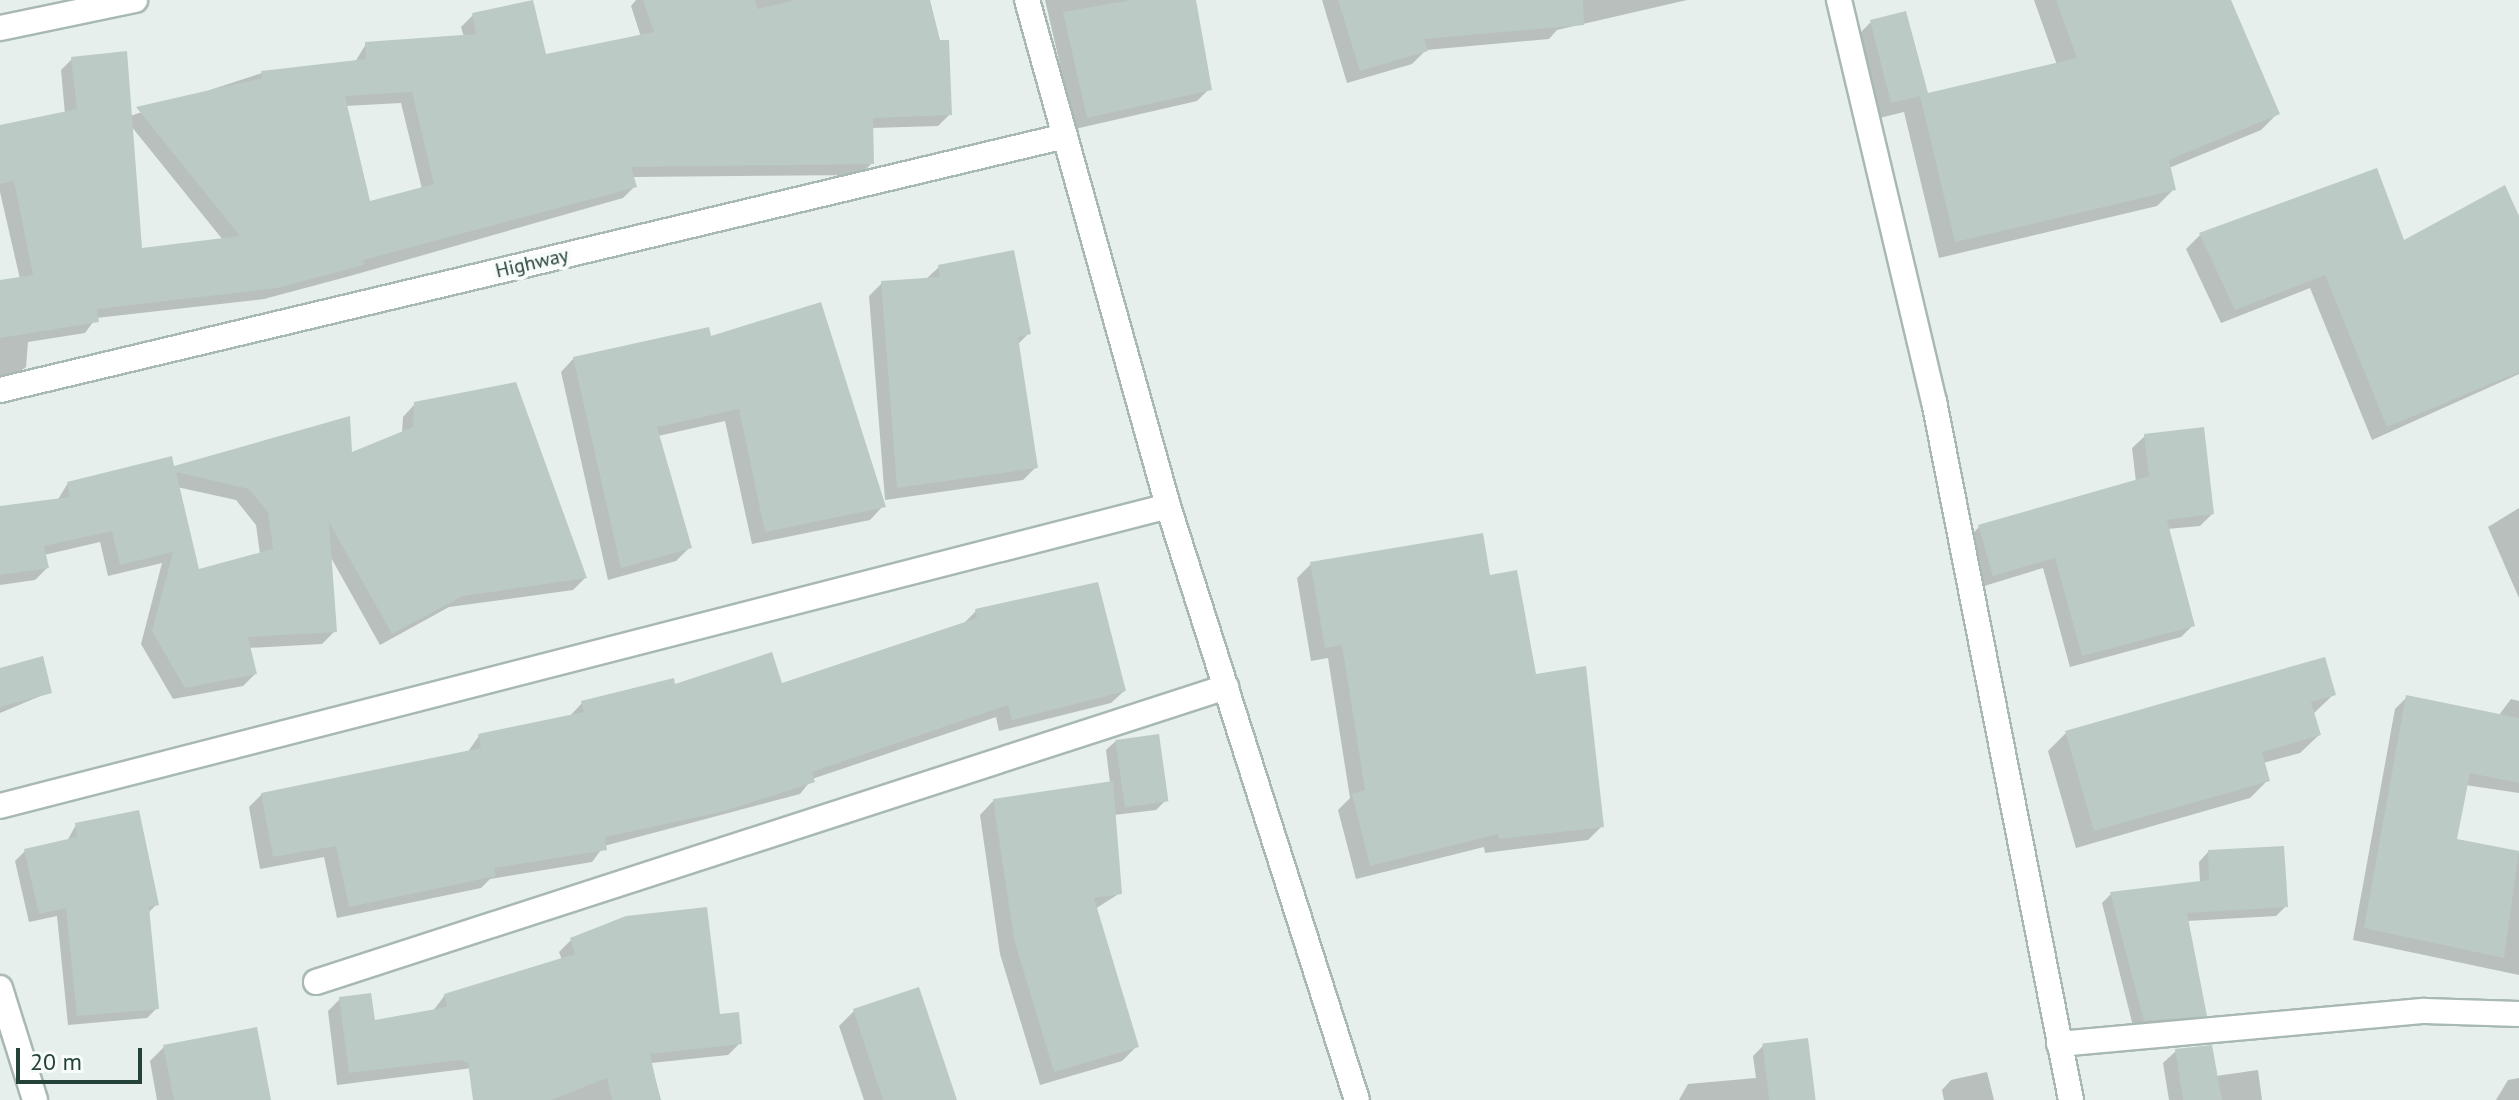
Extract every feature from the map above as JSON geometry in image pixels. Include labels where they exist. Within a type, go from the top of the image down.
[{"type":"street","points":[[0,28],[135,0]]},
{"type":"street","points":[[1027,0],[1168,506],[1357,1100]]},
{"type":"street","points":[[1839,0],[1934,401],[2071,1100]]},
{"type":"street","name":"Highway","points":[[0,390],[1065,136]]},
{"type":"street","points":[[0,806],[1168,506]]},
{"type":"street","points":[[316,982],[1226,687]]},
{"type":"street","points":[[0,988],[35,1100]]},
{"type":"street","points":[[2059,1044],[2425,1011],[2519,1014]]},
{"type":"building","points":[[533,0],[546,54],[654,32],[643,0],[755,0],[758,9],[795,0],[930,0],[940,40],[949,40],[952,115],[873,118],[874,164],[631,167],[637,187],[363,260],[364,265],[277,288],[97,309],[99,322],[0,338],[0,280],[33,275],[14,181],[0,184],[0,125],[77,109],[71,57],[127,51],[142,248],[240,236],[136,107],[262,78],[261,71],[366,59],[365,42],[476,34],[472,13]],"holes":[[[412,92],[434,184],[370,201],[345,96]]]},
{"type":"building","points":[[1132,0],[1196,0],[1212,90],[1087,118],[1063,12]]},
{"type":"building","points":[[1338,0],[1583,0],[1584,25],[1424,39],[1428,51],[1360,71]]},
{"type":"building","points":[[2056,0],[2231,0],[2280,114],[2169,160],[2176,190],[1955,242],[1920,96],[1891,103],[1870,20],[1906,11],[1928,93],[2077,58]]},
{"type":"building","points":[[2377,168],[2404,240],[2505,185],[2519,216],[2519,372],[2387,427],[2325,275],[2235,310],[2199,233]]},
{"type":"building","points":[[1014,250],[1031,334],[1018,337],[1038,468],[897,488],[881,281],[940,277],[938,265]]},
{"type":"building","points":[[821,302],[886,507],[765,532],[739,409],[657,427],[692,548],[621,568],[573,357],[709,327],[711,336]]},
{"type":"building","points":[[516,382],[587,578],[463,596],[392,634],[329,522],[337,632],[248,637],[257,674],[185,688],[152,631],[173,552],[120,565],[112,531],[44,546],[49,568],[0,575],[0,506],[70,497],[67,482],[172,456],[174,466],[350,416],[352,452],[413,427],[414,402]],"holes":[[[176,472],[249,489],[268,512],[273,549],[199,569]]]},
{"type":"building","points":[[2204,427],[2214,514],[2167,520],[2195,626],[2082,656],[2055,558],[1993,576],[1978,525],[2149,476],[2144,434]]},
{"type":"building","points":[[1483,533],[1490,575],[1517,570],[1536,674],[1586,666],[1604,827],[1499,839],[1498,834],[1370,866],[1352,794],[1365,790],[1342,645],[1325,648],[1310,562]]},
{"type":"building","points":[[1098,582],[1126,691],[1012,720],[1008,705],[812,772],[815,782],[721,812],[605,837],[607,850],[494,868],[496,876],[349,907],[336,846],[273,857],[261,793],[481,748],[478,734],[584,712],[581,701],[674,678],[675,684],[772,652],[782,683],[977,618],[975,609]]},
{"type":"building","points":[[43,656],[52,693],[0,707],[0,668]]},
{"type":"building","points":[[2325,657],[2336,695],[2311,702],[2321,735],[2262,752],[2270,781],[2094,831],[2065,731]]},
{"type":"building","points":[[2406,695],[2519,718],[2519,783],[2470,773],[2457,839],[2519,851],[2504,958],[2364,928]]},
{"type":"building","points":[[1159,734],[1168,801],[1125,807],[1115,740]]},
{"type":"building","points":[[1113,781],[1122,894],[1094,898],[1139,1047],[1054,1072],[1014,939],[993,799]]},
{"type":"building","points":[[139,810],[159,905],[149,907],[159,1009],[77,1016],[66,908],[39,914],[24,849],[77,837],[75,823]]},
{"type":"building","points":[[2284,846],[2288,907],[2187,913],[2207,1016],[2144,1021],[2110,892],[2209,880],[2208,850]]},
{"type":"building","points":[[707,907],[720,1014],[739,1012],[742,1044],[650,1054],[660,1100],[612,1100],[607,1078],[551,1100],[473,1100],[468,1063],[460,1060],[349,1073],[339,997],[371,993],[375,1020],[447,1007],[444,994],[575,954],[570,938],[626,916]]},
{"type":"building","points":[[919,987],[957,1100],[883,1100],[853,1009]]},
{"type":"building","points":[[257,1027],[271,1100],[174,1100],[163,1045]]},
{"type":"building","points":[[1808,1038],[1816,1100],[1769,1100],[1762,1044]]},
{"type":"building","points":[[2212,1045],[2222,1100],[2183,1100],[2175,1049]]}]
